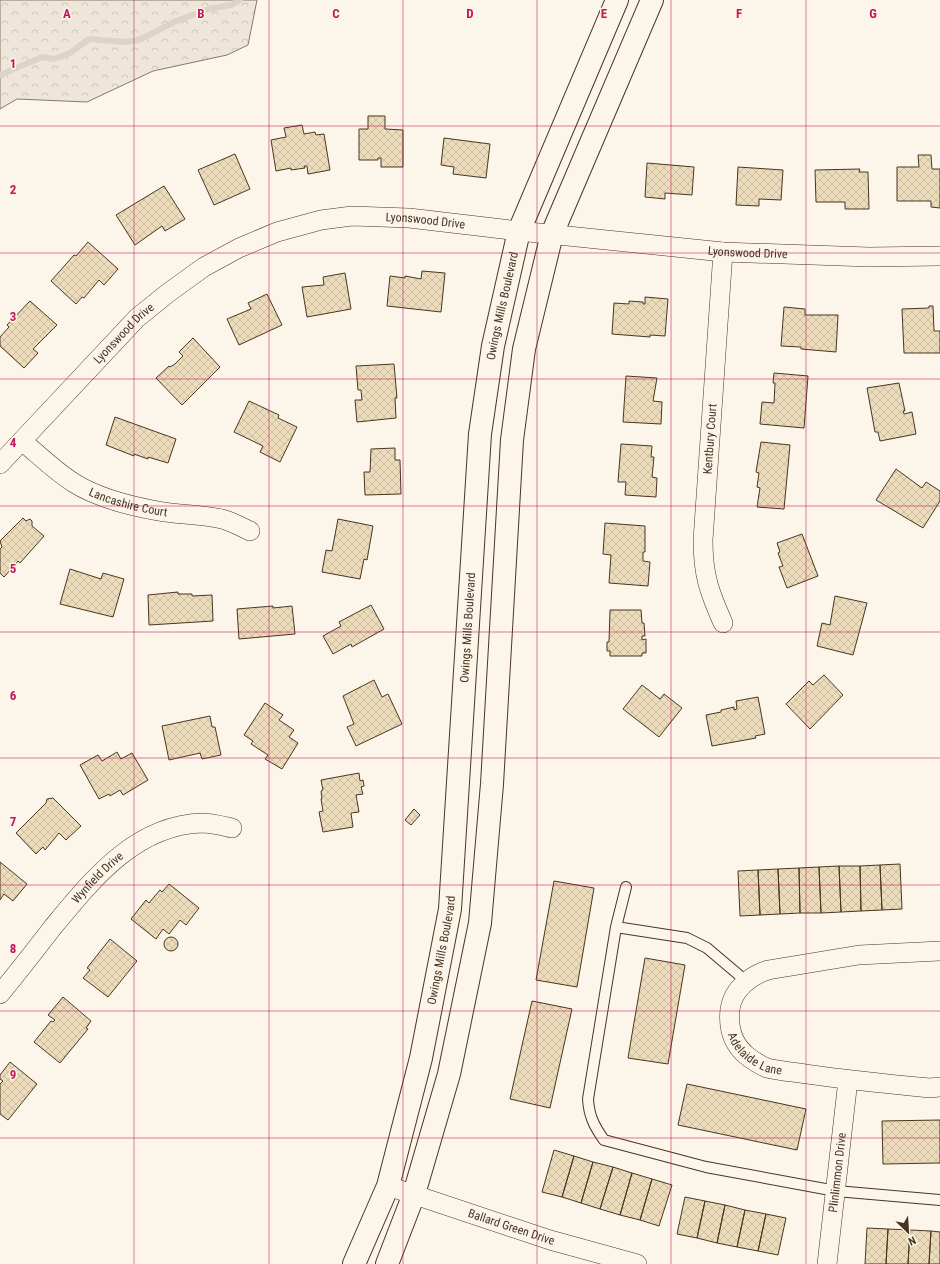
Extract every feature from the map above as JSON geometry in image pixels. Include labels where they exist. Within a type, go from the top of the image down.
[{"type":"main road","name":"Owings Mills Boulevard","points":[[354,1264],[388,1186],[421,1058],[450,909],[480,434],[493,346],[518,231],[617,0]]},
{"type":"main road","points":[[387,1264],[414,1194],[449,1074],[480,923],[492,784],[512,440],[524,349],[552,234],[652,0]]},
{"type":"street","name":"Lyonswood Drive","points":[[0,464],[137,318],[168,293],[204,267],[240,248],[277,232],[321,220],[352,216],[409,218],[723,252],[869,257],[940,256]]},
{"type":"street","name":"Kentbury Court","points":[[723,252],[703,540],[703,567],[711,597],[723,623]]},
{"type":"street","name":"Lancashire Court","points":[[22,441],[58,472],[75,484],[99,494],[126,503],[159,511],[196,514],[224,519],[250,531]]},
{"type":"street","name":"Wynfield Drive","points":[[0,994],[80,894],[103,868],[151,836],[179,826],[203,823],[232,828]]},
{"type":"street","name":"Adelaide Lane","points":[[940,952],[859,955],[768,970],[757,974],[746,981],[733,997],[729,1020],[732,1037],[746,1055],[767,1068],[848,1080],[930,1088],[940,1087]]},
{"type":"street","name":"Plinlimmon Drive","points":[[827,1264],[848,1080]]},
{"type":"street","name":"Ballard Green Drive","points":[[388,1186],[610,1261],[637,1264]]},
{"type":"lane","points":[[626,887],[616,927],[588,1099],[589,1115],[595,1128],[604,1140],[706,1167],[836,1191],[940,1200]]},
{"type":"lane","points":[[616,927],[687,938],[707,948],[746,981]]},
{"type":"green space","points":[[0,0],[257,0],[248,45],[227,55],[153,71],[87,102],[17,99],[0,109]]},
{"type":"building","points":[[368,116],[385,116],[385,129],[403,130],[403,167],[381,167],[381,158],[378,158],[378,160],[359,160],[359,129],[368,129]]},
{"type":"building","points":[[302,125],[304,134],[315,132],[316,135],[324,134],[330,170],[308,174],[307,166],[304,166],[305,168],[291,170],[291,168],[276,171],[271,140],[286,137],[284,128]]},
{"type":"building","points":[[444,138],[490,144],[486,178],[453,174],[454,167],[441,165]]},
{"type":"building","points":[[235,154],[250,189],[214,205],[198,170]]},
{"type":"building","points":[[918,155],[931,155],[932,169],[940,169],[940,208],[931,207],[931,201],[897,201],[897,167],[919,167]]},
{"type":"building","points":[[647,163],[694,167],[692,195],[665,193],[665,199],[645,197]]},
{"type":"building","points":[[738,167],[783,170],[781,200],[759,199],[759,206],[736,205]]},
{"type":"building","points":[[860,169],[859,172],[868,172],[869,209],[845,209],[845,202],[816,202],[815,170]]},
{"type":"building","points":[[164,186],[185,219],[165,231],[162,226],[135,245],[116,215]]},
{"type":"building","points":[[88,242],[118,269],[104,285],[99,280],[84,298],[82,297],[76,304],[51,281],[74,255],[76,256]]},
{"type":"building","points":[[422,271],[445,273],[441,312],[387,306],[390,276],[405,278],[405,276],[421,279]]},
{"type":"building","points":[[345,273],[351,309],[307,317],[302,287],[324,285],[323,277]]},
{"type":"building","points":[[267,294],[282,325],[239,345],[227,319],[251,309],[248,303]]},
{"type":"building","points":[[645,297],[668,299],[665,336],[650,335],[650,337],[612,334],[614,303],[629,304],[629,301],[643,302],[643,304],[645,304]]},
{"type":"building","points":[[30,301],[57,325],[33,349],[38,353],[24,368],[0,346],[0,337],[9,327],[7,325]]},
{"type":"building","points":[[929,306],[933,306],[934,331],[940,331],[940,353],[904,353],[902,309],[929,308]]},
{"type":"building","points":[[784,307],[805,309],[805,315],[838,315],[836,352],[781,346]]},
{"type":"building","points":[[193,338],[220,367],[182,405],[156,378],[183,356],[179,352]]},
{"type":"building","points":[[394,364],[397,398],[395,398],[396,418],[357,422],[355,400],[362,400],[361,390],[358,390],[356,366]]},
{"type":"building","points":[[774,373],[808,376],[804,428],[760,424],[762,402],[774,403]]},
{"type":"building","points":[[626,376],[657,378],[653,401],[662,402],[661,424],[623,422]]},
{"type":"building","points":[[899,383],[905,411],[903,411],[904,414],[912,412],[916,434],[880,441],[878,432],[875,432],[867,388]]},
{"type":"building","points":[[249,401],[279,415],[278,418],[297,427],[280,462],[260,452],[263,446],[234,432]]},
{"type":"building","points":[[115,417],[176,439],[168,463],[148,457],[148,459],[134,454],[134,456],[106,445]]},
{"type":"building","points":[[761,442],[790,445],[784,509],[757,507],[760,488],[757,487],[759,473],[756,472]]},
{"type":"building","points":[[621,444],[652,446],[651,457],[654,457],[652,477],[657,478],[656,497],[625,495],[626,482],[618,482]]},
{"type":"building","points":[[395,448],[395,460],[400,460],[401,494],[365,495],[364,472],[370,472],[371,449]]},
{"type":"building","points":[[896,469],[922,488],[926,482],[940,491],[940,501],[923,528],[876,500]]},
{"type":"building","points":[[23,518],[26,521],[30,519],[32,521],[32,526],[44,536],[20,563],[18,561],[4,577],[0,573],[0,549],[2,547],[0,541]]},
{"type":"building","points":[[338,519],[373,526],[367,560],[364,559],[360,579],[322,572],[326,550],[332,551]]},
{"type":"building","points":[[605,523],[645,526],[645,552],[643,552],[643,561],[650,562],[648,586],[609,583],[611,555],[603,554]]},
{"type":"building","points":[[802,534],[818,576],[787,588],[779,567],[783,566],[778,553],[780,552],[777,543]]},
{"type":"building","points":[[70,569],[101,579],[103,573],[124,579],[113,617],[60,604]]},
{"type":"building","points":[[178,592],[178,594],[192,594],[192,596],[212,595],[213,621],[149,625],[148,595]]},
{"type":"building","points":[[835,596],[867,603],[853,655],[817,646],[822,623],[830,625]]},
{"type":"building","points":[[371,605],[384,629],[352,647],[351,644],[333,654],[323,636],[341,626],[339,622]]},
{"type":"building","points":[[273,606],[273,608],[292,606],[295,634],[239,639],[237,609]]},
{"type":"building","points":[[610,610],[641,610],[645,636],[642,636],[642,640],[646,639],[646,653],[642,653],[642,656],[610,656],[610,651],[607,651],[607,642],[609,642]]},
{"type":"building","points":[[824,675],[843,695],[810,729],[786,704],[809,681],[813,685]]},
{"type":"building","points":[[374,680],[382,697],[388,694],[402,724],[356,746],[347,727],[354,724],[343,696]]},
{"type":"building","points":[[642,685],[660,699],[664,694],[682,708],[659,737],[623,709]]},
{"type":"building","points":[[758,697],[765,734],[755,736],[756,738],[712,746],[706,715],[721,712],[721,710],[734,707],[734,710],[737,709],[736,701]]},
{"type":"building","points":[[265,703],[283,715],[279,720],[294,730],[289,737],[298,743],[282,769],[265,759],[268,755],[251,744],[253,741],[244,735]]},
{"type":"building","points":[[210,716],[212,727],[215,727],[221,755],[202,759],[200,753],[169,760],[162,726]]},
{"type":"building","points":[[117,752],[121,759],[132,753],[148,780],[123,795],[120,790],[110,796],[109,794],[99,799],[80,765],[98,755],[102,761]]},
{"type":"building","points":[[359,773],[360,781],[363,780],[364,786],[361,787],[363,794],[356,795],[359,812],[351,813],[353,827],[323,832],[319,812],[323,811],[321,791],[323,790],[321,780]]},
{"type":"building","points":[[53,798],[81,826],[66,840],[59,833],[45,850],[43,847],[36,854],[16,833],[46,803],[47,799]]},
{"type":"building","points":[[414,809],[420,815],[411,825],[405,820]]},
{"type":"building","points":[[0,862],[27,884],[13,901],[4,894],[0,900]]},
{"type":"building","points":[[900,864],[902,909],[882,910],[880,865]]},
{"type":"building","points":[[880,865],[882,910],[861,911],[860,866]]},
{"type":"building","points":[[839,866],[841,912],[821,913],[819,867]]},
{"type":"building","points":[[839,866],[860,866],[861,911],[841,912]]},
{"type":"building","points":[[819,867],[821,913],[800,913],[799,868]]},
{"type":"building","points":[[799,868],[800,913],[780,914],[778,869]]},
{"type":"building","points":[[778,869],[780,914],[760,915],[758,870]]},
{"type":"building","points":[[758,870],[760,915],[740,916],[738,871]]},
{"type":"building","points":[[554,881],[594,888],[577,987],[536,980]]},
{"type":"building","points":[[169,884],[199,908],[186,925],[180,920],[169,934],[163,929],[156,939],[131,919],[146,900],[149,903],[160,890],[162,892]]},
{"type":"building","points":[[171,937],[176,939],[178,944],[176,949],[171,951],[166,949],[164,944],[166,939]]},
{"type":"building","points":[[110,939],[137,961],[108,997],[83,978],[90,970],[87,968]]},
{"type":"building","points":[[645,958],[685,965],[668,1064],[628,1058]]},
{"type":"building","points":[[63,997],[91,1021],[86,1028],[88,1029],[60,1063],[34,1042],[51,1021],[53,1022],[55,1020],[48,1015]]},
{"type":"building","points":[[532,1001],[572,1009],[550,1108],[510,1099]]},
{"type":"building","points":[[10,1062],[37,1084],[8,1120],[0,1114],[0,1084],[3,1081],[0,1079],[0,1075]]},
{"type":"building","points":[[687,1084],[806,1109],[797,1150],[678,1125]]},
{"type":"building","points":[[940,1120],[940,1163],[883,1164],[882,1121]]},
{"type":"building","points":[[554,1150],[574,1156],[562,1197],[542,1192]]},
{"type":"building","points":[[574,1156],[593,1162],[581,1203],[562,1197]]},
{"type":"building","points":[[593,1162],[613,1167],[600,1209],[581,1203]]},
{"type":"building","points":[[613,1167],[632,1173],[620,1215],[600,1209]]},
{"type":"building","points":[[632,1173],[652,1179],[640,1220],[620,1215]]},
{"type":"building","points":[[652,1179],[672,1185],[659,1226],[640,1220]]},
{"type":"building","points":[[685,1197],[705,1201],[697,1238],[677,1234]]},
{"type":"building","points":[[705,1201],[725,1205],[717,1243],[697,1238]]},
{"type":"building","points":[[725,1205],[745,1210],[737,1247],[717,1243]]},
{"type":"building","points":[[745,1210],[766,1214],[758,1251],[737,1247]]},
{"type":"building","points":[[766,1214],[786,1218],[778,1255],[758,1251]]},
{"type":"building","points":[[867,1228],[888,1229],[886,1264],[865,1264]]},
{"type":"building","points":[[888,1229],[910,1230],[908,1264],[886,1264]]},
{"type":"building","points":[[910,1230],[931,1231],[929,1264],[908,1264]]},
{"type":"building","points":[[931,1231],[940,1232],[940,1264],[929,1264]]},
{"type":"waterway","points":[[0,75],[42,57],[54,59],[70,53],[89,39],[125,42],[139,40],[176,21],[209,9],[231,5],[240,0]]}]
